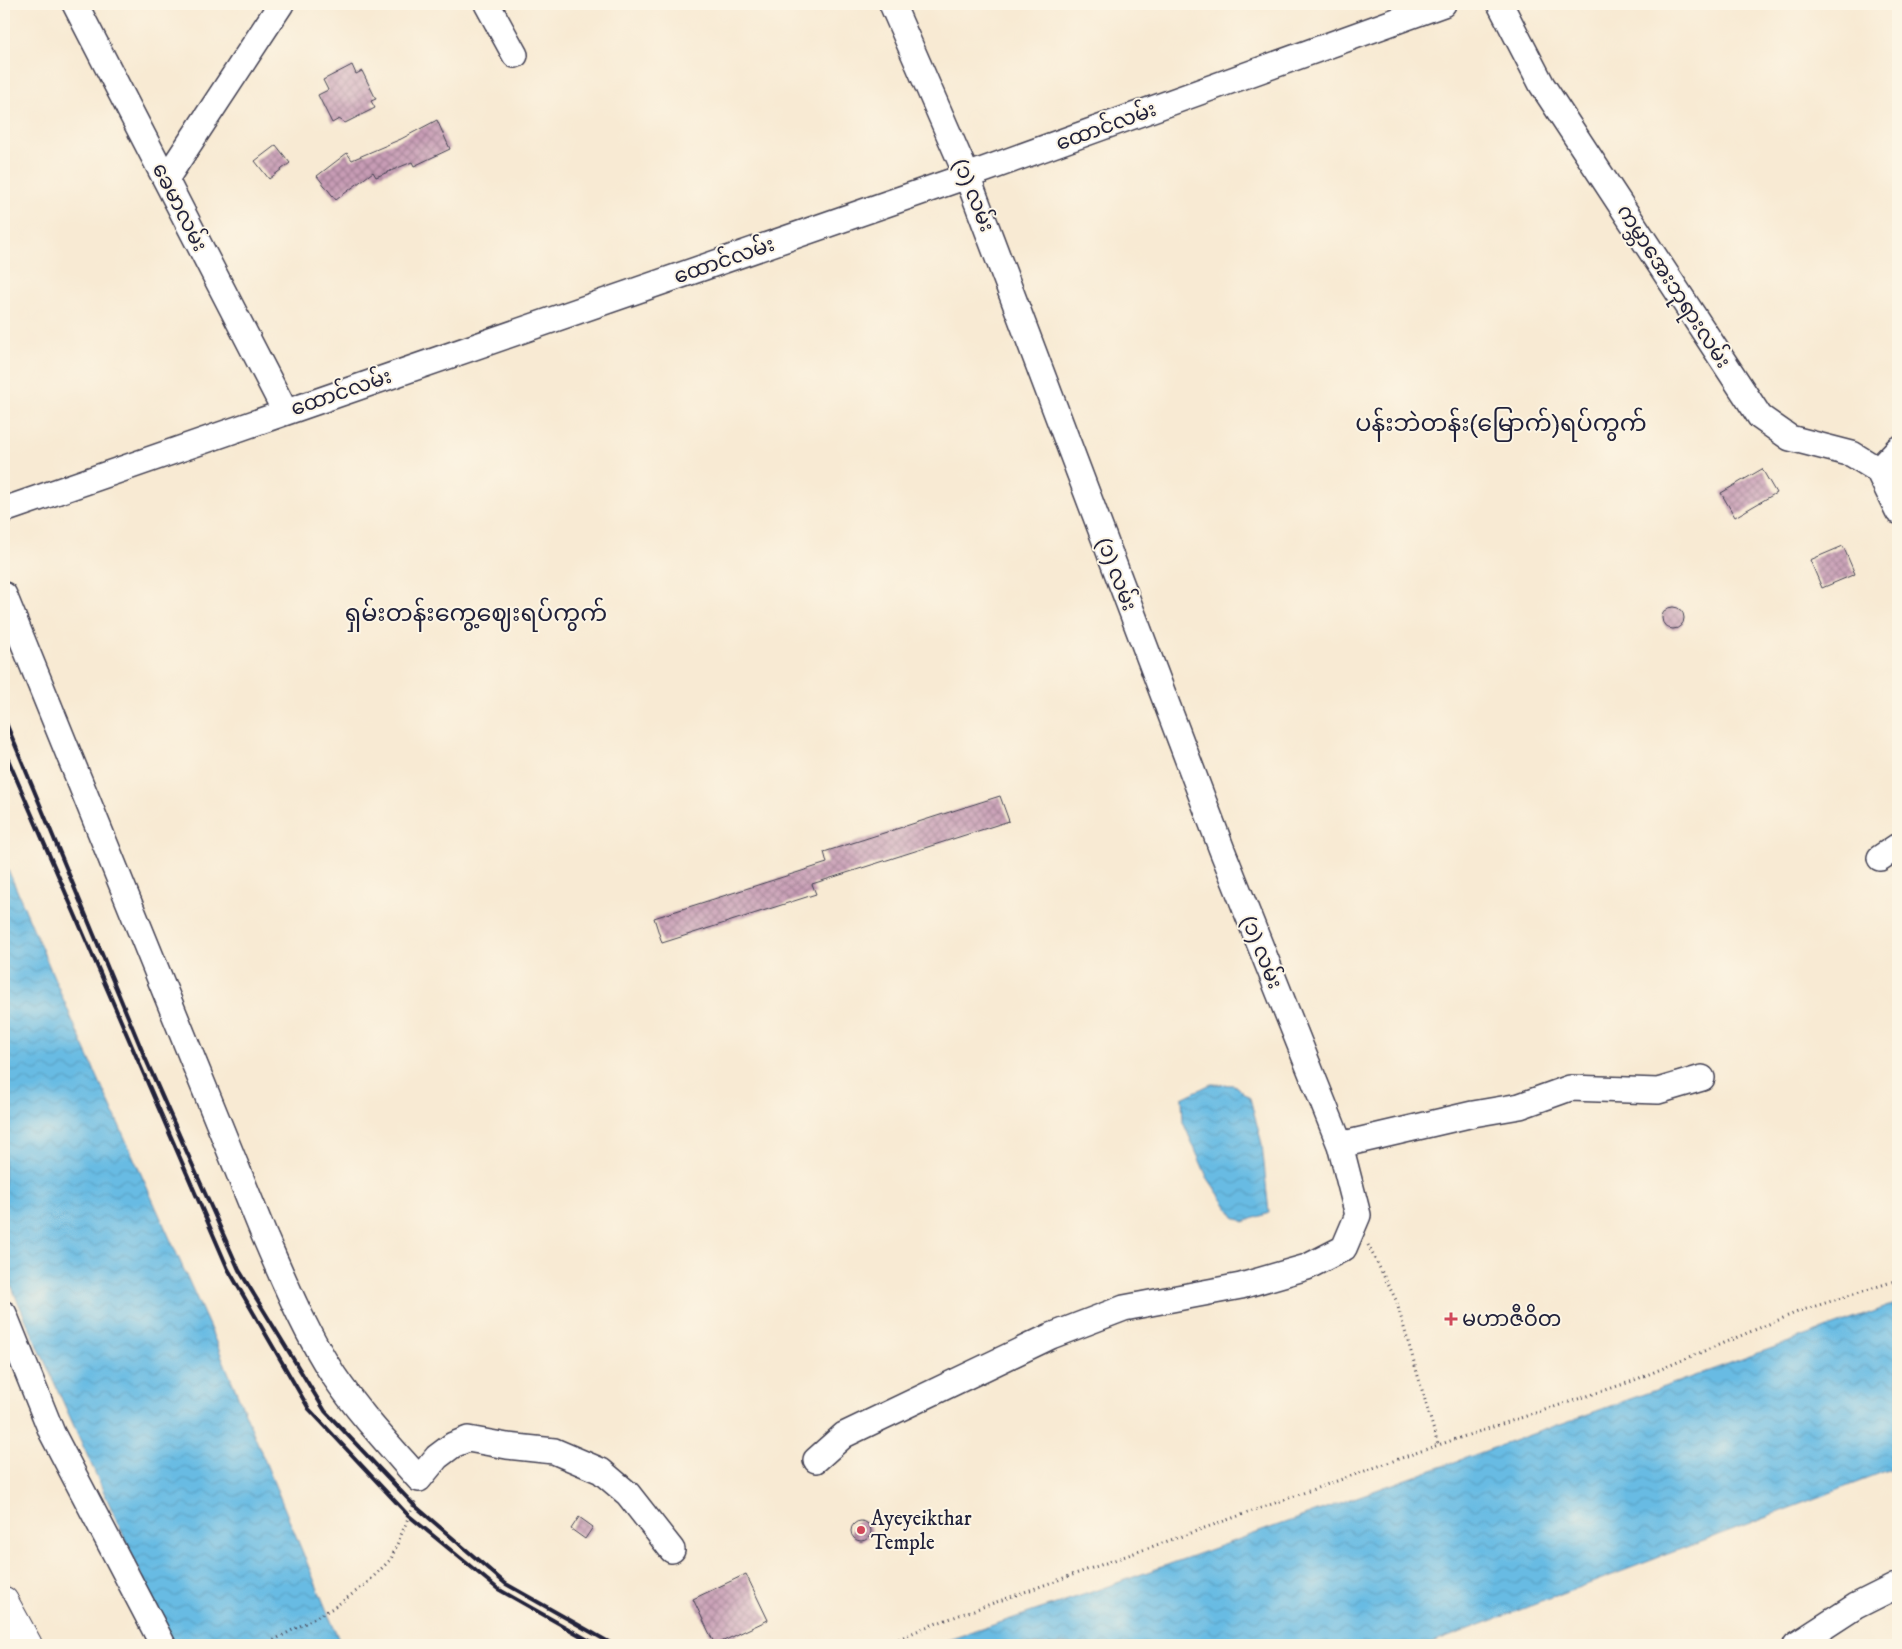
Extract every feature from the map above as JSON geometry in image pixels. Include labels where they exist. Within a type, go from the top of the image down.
[{"type":"highway","points":[[4,1601],[28,1645]]},
{"type":"street","name":"ခေမာလမ်း","points":[[75,4],[285,411]]},
{"type":"street","points":[[166,179],[282,4]]},
{"type":"street","points":[[487,4],[515,55]]},
{"type":"street","name":"(၁) လမ်း","points":[[892,4],[967,176],[1222,850],[1340,1145],[1358,1215],[1356,1222]]},
{"type":"street","name":"ထောင်လမ်း","points":[[4,510],[967,176],[1398,11],[1443,4]]},
{"type":"street","name":"ကမ္ဘာအေးဘုရားလမ်း","points":[[1500,4],[1542,85],[1760,417],[1790,438],[1852,454],[1878,470]]},
{"type":"street","points":[[1898,449],[1878,470],[1898,511]]},
{"type":"street","points":[[4,595],[264,1236],[304,1324],[334,1375],[368,1422],[419,1479],[437,1457],[453,1445],[468,1439],[507,1446],[554,1451],[601,1471],[628,1494],[672,1550]]},
{"type":"street","points":[[1340,1145],[1473,1114],[1520,1106],[1570,1088],[1658,1091],[1702,1078]]},
{"type":"street","points":[[816,1460],[844,1435],[1051,1336],[1124,1308],[1241,1286],[1307,1267],[1344,1248],[1356,1222]]},
{"type":"street","points":[[4,1314],[52,1433],[163,1645]]},
{"type":"street","points":[[1796,1645],[1856,1606],[1898,1585]]},
{"type":"path","points":[[1356,1222],[1396,1300],[1438,1445]]},
{"type":"path","points":[[885,1645],[926,1627],[1438,1445],[1630,1382],[1800,1311],[1898,1280]]},
{"type":"path","points":[[265,1645],[333,1608],[365,1585],[391,1559],[420,1488],[419,1479]]},
{"type":"water","points":[[4,860],[76,1029],[210,1328],[341,1645],[173,1645],[17,1300],[4,1266]]},
{"type":"water","points":[[1211,1084],[1234,1085],[1250,1098],[1262,1144],[1269,1213],[1244,1222],[1234,1217],[1207,1177],[1183,1122],[1182,1098]]},
{"type":"water","points":[[1898,1303],[1898,1467],[1427,1645],[933,1645],[1089,1593]]},
{"type":"building","points":[[352,65],[356,74],[362,71],[376,99],[371,101],[375,108],[345,123],[339,119],[332,123],[318,95],[328,90],[323,80]]},
{"type":"building","points":[[437,120],[450,149],[414,166],[412,162],[376,177],[373,172],[336,200],[317,176],[347,153],[352,160],[401,139]]},
{"type":"building","points":[[276,145],[290,163],[269,179],[255,161]]},
{"type":"building","points":[[1762,469],[1776,493],[1735,517],[1721,493]]},
{"type":"building","points":[[1843,546],[1855,574],[1822,588],[1810,560]]},
{"type":"building","points":[[1673,607],[1683,614],[1684,618],[1677,628],[1673,629],[1663,622],[1662,618],[1669,608]]},
{"type":"building","points":[[1000,796],[1009,821],[812,884],[816,894],[662,943],[654,918],[827,863],[824,852]]},
{"type":"building","points":[[579,1517],[593,1527],[585,1539],[571,1529]]},
{"type":"building","name":"Ayeyeikthar Temple","points":[[861,1521],[868,1524],[871,1531],[868,1538],[861,1541],[854,1538],[851,1531],[854,1524]]},
{"type":"building","points":[[746,1574],[768,1620],[715,1645],[693,1599]]},
{"type":"railway","points":[[4,718],[143,1053],[239,1270],[325,1411],[414,1505],[506,1584],[614,1645]]},
{"type":"railway","points":[[4,750],[228,1269],[309,1409],[408,1515],[498,1589],[597,1645]]},
{"type":"place","name":"မဟာဇီဝိတ","points":[[1451,1319]]},
{"type":"place","name":"Ayeyeikthar Temple","points":[[861,1530]]},
{"type":"district","name":"ပန်းဘဲတန်း(မြောက်)ရပ်ကွက်","points":[[1501,423]]},
{"type":"district","name":"ရှမ်းတန်းကွေ့ဈေးရပ်ကွက်","points":[[476,613]]}]
